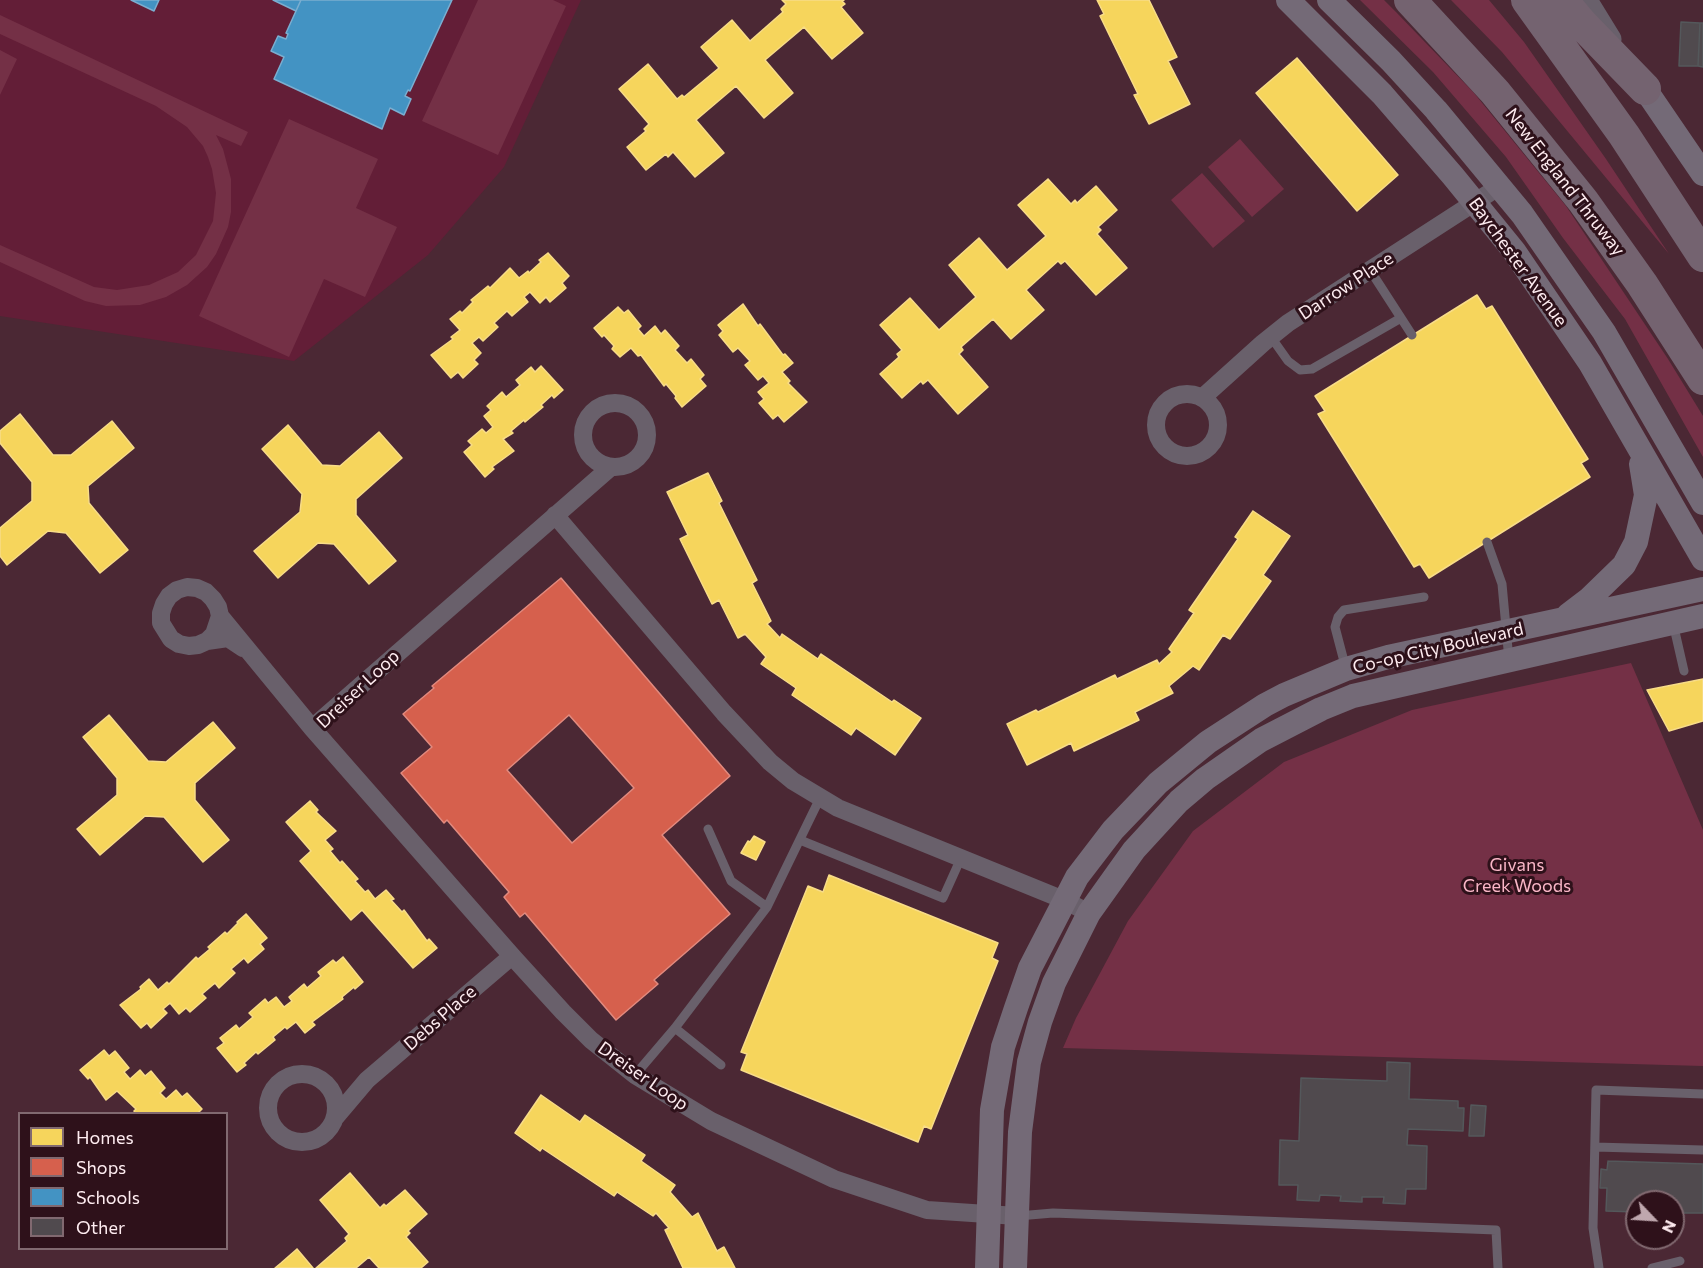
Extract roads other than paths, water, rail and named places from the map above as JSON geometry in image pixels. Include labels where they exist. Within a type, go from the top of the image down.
[{"type":"highway","name":"New England Thruway","points":[[1410,0],[1496,92],[1583,201],[1642,284],[1703,379]]},
{"type":"highway","points":[[1527,0],[1624,135],[1703,256]]},
{"type":"highway","points":[[1562,0],[1645,89]]},
{"type":"main road","name":"Baychester Avenue","points":[[1288,0],[1367,77],[1475,202],[1514,251],[1590,363],[1703,559]]},
{"type":"main road","name":"Baychester Avenue","points":[[1329,0],[1391,61],[1500,186],[1604,332],[1703,503]]},
{"type":"main road","points":[[1645,89],[1703,174]]},
{"type":"main road","points":[[1561,619],[1589,599],[1624,565],[1636,542],[1646,495],[1639,448]]},
{"type":"main road","name":"Co-op City Boulevard","points":[[987,1268],[992,1110],[1004,1047],[1030,968],[1064,900],[1077,877],[1133,808],[1180,764],[1208,742],[1265,705],[1346,669],[1388,657],[1703,589]]},
{"type":"main road","name":"Co-op City Boulevard","points":[[1015,1268],[1020,1132],[1029,1062],[1054,983],[1089,913],[1134,850],[1155,825],[1205,779],[1233,758],[1290,723],[1353,696],[1703,616]]},
{"type":"main road","points":[[1346,669],[1353,696]]},
{"type":"street","points":[[1587,0],[1645,89]]},
{"type":"street","name":"Darrow Place","points":[[1203,398],[1271,337],[1500,186]]},
{"type":"street","name":"Dreiser Loop","points":[[611,467],[312,728],[562,1012],[591,1040],[635,1075],[711,1121],[834,1179],[927,1210],[952,1214],[1017,1216]]},
{"type":"street","points":[[555,515],[752,744],[793,781],[820,798],[859,817],[1064,900],[1089,913]]},
{"type":"street","points":[[207,641],[214,634],[219,616],[218,607],[206,592],[197,588],[187,587],[177,590],[169,596],[161,614],[161,623],[171,639],[189,646],[228,638],[249,652]]},
{"type":"street","points":[[219,616],[312,728]]},
{"type":"street","name":"Debs Place","points":[[368,1080],[330,1088],[311,1075],[299,1074],[288,1077],[278,1084],[271,1094],[268,1105],[269,1117],[282,1136],[292,1141],[302,1142],[321,1136],[368,1080],[512,956]]},
{"type":"street","points":[[330,1088],[335,1099],[334,1119]]},
{"type":"lane","points":[[1370,270],[1412,335]]},
{"type":"lane","points":[[1271,337],[1288,361],[1299,370],[1312,369],[1401,318]]},
{"type":"lane","points":[[1487,542],[1502,584],[1509,660]]},
{"type":"lane","points":[[1346,669],[1335,627],[1338,617],[1344,610],[1424,597]]},
{"type":"lane","points":[[1673,623],[1684,671]]},
{"type":"lane","points":[[635,1075],[675,1028],[767,907],[820,798]]},
{"type":"lane","points":[[708,829],[731,881],[767,907]]},
{"type":"lane","points":[[800,840],[944,898],[961,858]]},
{"type":"lane","points":[[675,1028],[722,1065]]},
{"type":"lane","points":[[1599,1268],[1593,1228],[1596,1090],[1703,1095]]},
{"type":"lane","points":[[1594,1147],[1703,1150]]},
{"type":"lane","points":[[1017,1216],[1064,1214],[1496,1230],[1498,1268]]},
{"type":"lane","points":[[1652,1268],[1680,1261]]},
{"type":"park label","name":"Givans Creek Woods","points":[[1517,875]]}]
